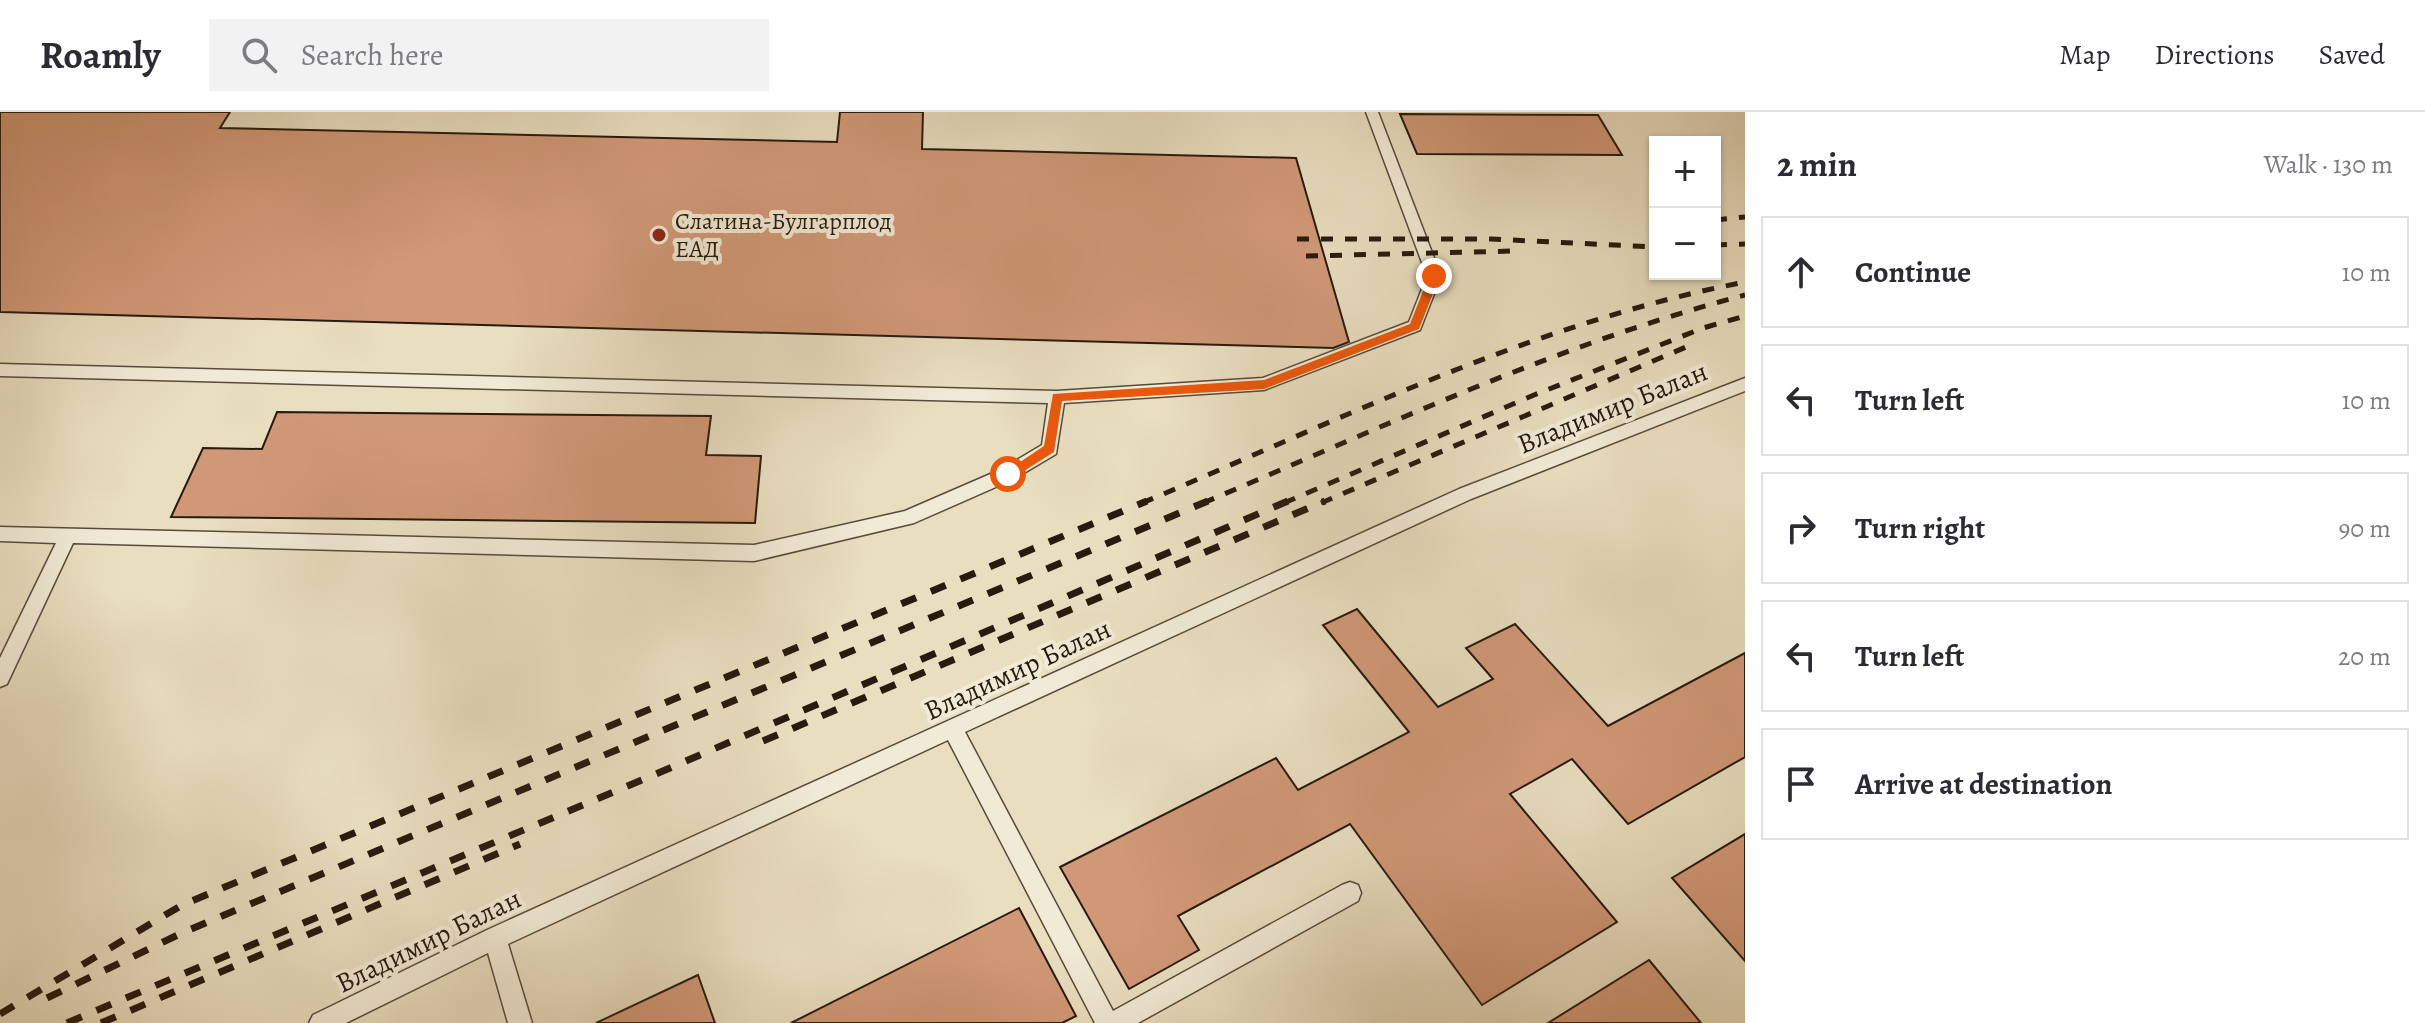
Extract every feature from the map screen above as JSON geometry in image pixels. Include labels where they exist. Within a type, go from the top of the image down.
[{"type":"lane","points":[[0,370],[1057,397],[1264,384],[1415,326],[1434,276],[1372,112]]},
{"type":"lane","name":"Владимир Балан","points":[[321,1023],[495,938],[1465,494],[1745,384]]},
{"type":"lane","points":[[0,534],[754,553],[908,518],[1008,474],[1050,449],[1057,397]]},
{"type":"lane","points":[[0,678],[67,538]]},
{"type":"lane","points":[[953,729],[1107,1023]]},
{"type":"lane","points":[[1115,1023],[1350,893]]},
{"type":"lane","points":[[495,938],[520,1023]]},
{"type":"building","name":"Слатина-Булгарплод ЕАД","points":[[0,112],[230,112],[220,128],[837,142],[840,112],[923,112],[922,149],[1296,158],[1349,342],[1333,348],[0,312]]},
{"type":"building","points":[[1400,114],[1598,115],[1622,155],[1417,154]]},
{"type":"building","points":[[277,412],[711,416],[706,455],[761,456],[755,523],[171,517],[203,448],[262,449]]},
{"type":"building","points":[[1357,609],[1438,707],[1493,679],[1466,648],[1515,624],[1608,726],[1745,653],[1745,757],[1628,824],[1572,759],[1510,794],[1617,922],[1482,1005],[1350,824],[1178,916],[1199,950],[1129,989],[1060,867],[1276,758],[1298,790],[1409,732],[1323,625]]},
{"type":"building","points":[[1745,834],[1745,961],[1672,878]]},
{"type":"building","points":[[1019,908],[1076,1016],[1062,1023],[791,1023]]},
{"type":"building","points":[[1649,960],[1701,1023],[1548,1023]]},
{"type":"building","points":[[698,975],[715,1023],[596,1023]]},
{"type":"railway","points":[[1721,219],[1745,217]]},
{"type":"railway","points":[[1297,239],[1491,239],[1649,247]]},
{"type":"railway","points":[[1721,245],[1745,244]]},
{"type":"railway","points":[[1306,256],[1515,251]]},
{"type":"railway","points":[[1142,503],[1363,408],[1514,348],[1590,322],[1745,282]]},
{"type":"railway","points":[[1203,503],[1538,363],[1675,315],[1745,295]]},
{"type":"railway","points":[[1284,503],[1534,395],[1703,328],[1745,316]]},
{"type":"railway","points":[[1321,503],[1686,347]]},
{"type":"railway","points":[[0,1014],[182,905],[1147,501]]},
{"type":"railway","points":[[47,998],[184,932],[1208,501]]},
{"type":"railway","points":[[67,1023],[649,777],[1288,501]]},
{"type":"railway","points":[[763,741],[1325,501]]},
{"type":"railway","points":[[101,1023],[520,844]]},
{"type":"place","name":"Слатина-Булгарплод ЕАД","points":[[659,235]]},
{"type":"route","points":[[1008,474],[1050,449],[1057,397],[1264,384],[1415,326],[1434,276]]}]
